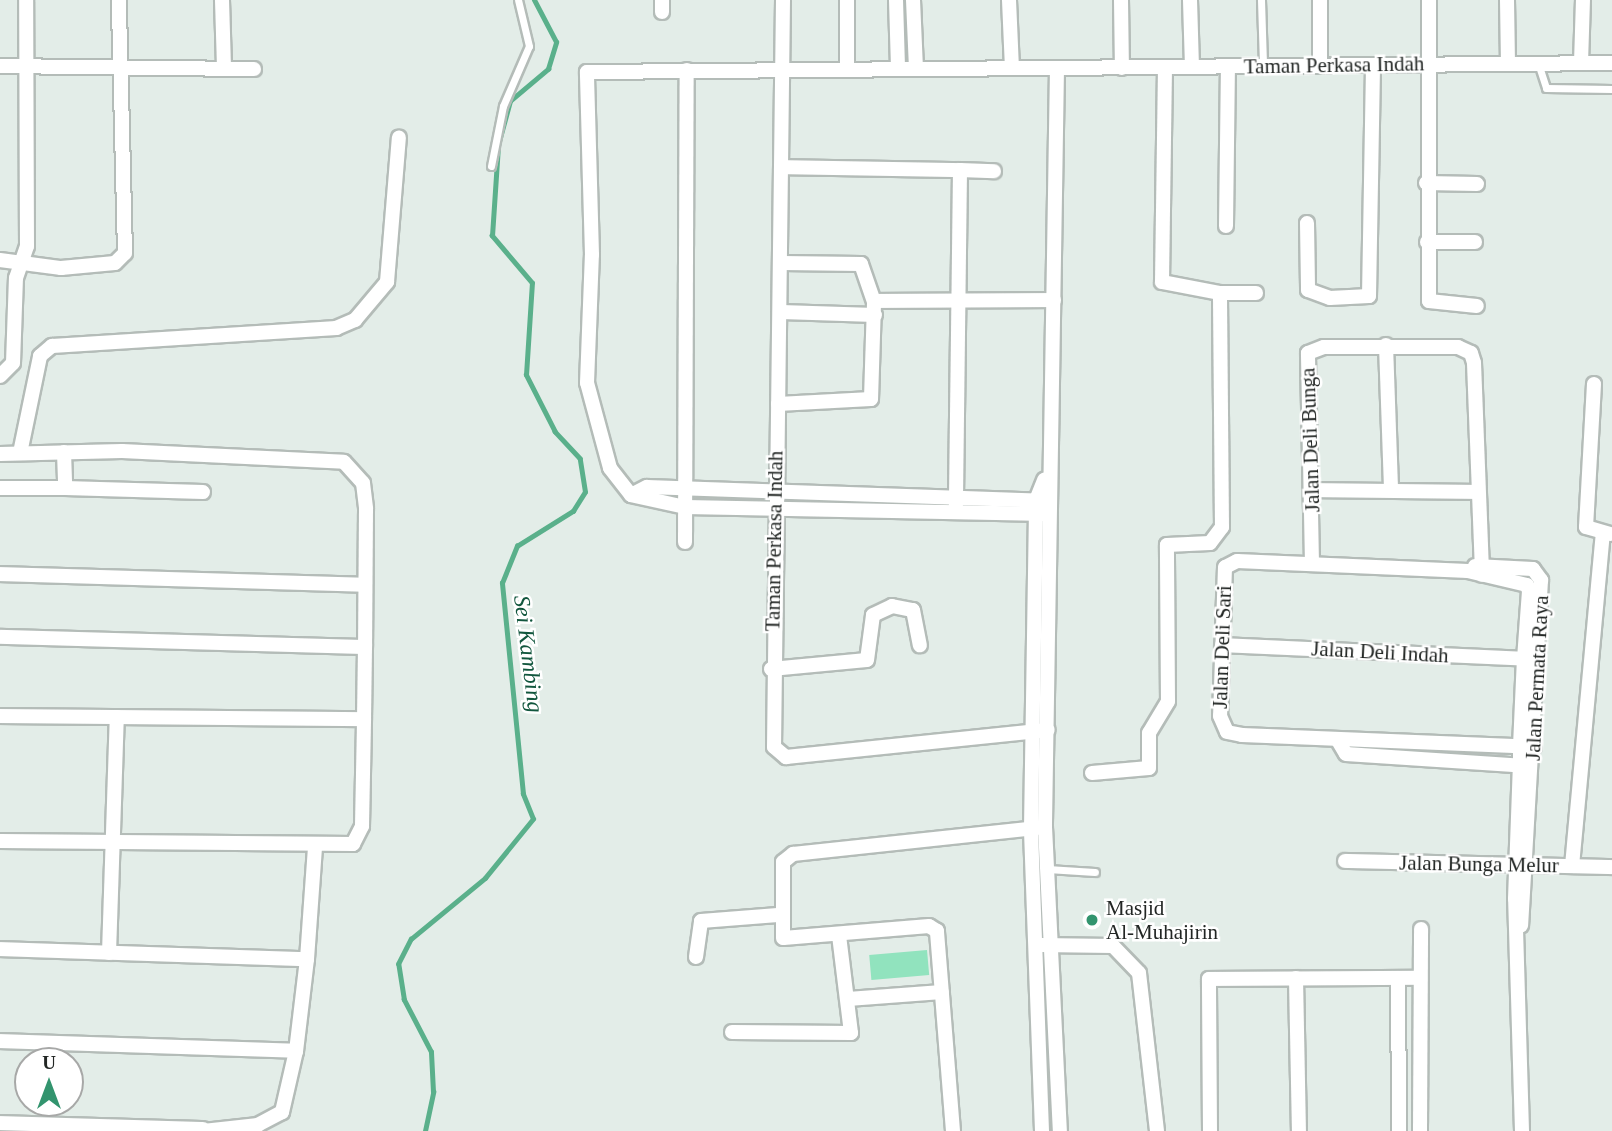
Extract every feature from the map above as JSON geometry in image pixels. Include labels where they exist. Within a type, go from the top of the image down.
[{"type":"street","points":[[0,376],[13,363],[21,264],[27,246],[26,0]]},
{"type":"street","points":[[0,260],[21,264],[115,263],[125,253],[119,0]]},
{"type":"street","points":[[222,0],[224,68]]},
{"type":"street","points":[[783,0],[784,71]]},
{"type":"street","points":[[847,0],[847,70]]},
{"type":"street","points":[[896,0],[898,69]]},
{"type":"street","points":[[914,0],[916,68]]},
{"type":"street","points":[[1009,0],[1012,68]]},
{"type":"street","points":[[1121,0],[1122,68]]},
{"type":"street","points":[[1190,0],[1192,66]]},
{"type":"street","points":[[1320,0],[1320,65]]},
{"type":"street","points":[[1419,0],[1425,64]]},
{"type":"street","points":[[1429,0],[1425,64],[1430,304],[1477,306]]},
{"type":"street","points":[[1507,0],[1508,63]]},
{"type":"street","points":[[1581,63],[1583,0]]},
{"type":"street","name":"Taman Perkasa Indah","points":[[631,495],[610,468],[587,383],[592,255],[586,74],[687,70],[1612,63]]},
{"type":"street","points":[[1307,223],[1308,290],[1330,298],[1369,296],[1373,65]]},
{"type":"street","points":[[0,66],[254,69]]},
{"type":"street","points":[[1226,226],[1227,66]]},
{"type":"street","points":[[1056,68],[1054,300],[1046,475],[1041,507],[1032,731],[1038,828],[1046,869],[1060,1131]]},
{"type":"street","points":[[1165,68],[1162,282],[1220,293],[1256,293]]},
{"type":"street","points":[[685,542],[687,70]]},
{"type":"street","name":"Taman Perkasa Indah","points":[[784,71],[781,312],[773,501],[773,742],[781,756],[1048,730]]},
{"type":"street","points":[[20,453],[40,356],[52,346],[336,328],[355,320],[387,282],[399,138]]},
{"type":"street","points":[[781,167],[994,171]]},
{"type":"street","points":[[956,504],[960,170]]},
{"type":"street","points":[[1426,183],[1477,184]]},
{"type":"street","points":[[1427,242],[1475,242]]},
{"type":"street","points":[[778,404],[871,399],[874,308],[860,264],[782,263]]},
{"type":"street","points":[[1091,773],[1148,770],[1149,733],[1168,701],[1167,545],[1210,542],[1222,527],[1220,293]]},
{"type":"street","points":[[781,312],[874,308],[958,299],[1054,300]]},
{"type":"street","points":[[1391,490],[1386,345],[1471,353],[1477,569]]},
{"type":"street","name":"Jalan Deli Bunga","points":[[1312,564],[1308,353],[1386,345]]},
{"type":"street","points":[[1572,866],[1608,534],[1586,527],[1594,384]]},
{"type":"street","points":[[64,452],[65,488]]},
{"type":"street","points":[[0,453],[64,452],[344,462],[363,482],[365,585],[361,834],[347,845],[314,847],[0,841]]},
{"type":"street","points":[[631,495],[647,487],[722,491],[773,501]]},
{"type":"street","points":[[0,488],[203,492]]},
{"type":"street","points":[[1312,490],[1476,492]]},
{"type":"street","points":[[722,491],[722,508]]},
{"type":"street","points":[[631,495],[685,508],[722,508],[773,501],[1041,507]]},
{"type":"street","points":[[1041,507],[1048,730],[1038,828],[1033,945],[1042,1131]]},
{"type":"street","name":"Jalan Deli Sari","points":[[1477,569],[1227,564],[1220,716],[1227,732],[1527,746]]},
{"type":"street","name":"Jalan Permata Raya","points":[[1477,569],[1527,585],[1531,659],[1520,931],[1522,1131]]},
{"type":"street","points":[[0,574],[365,585]]},
{"type":"street","points":[[771,669],[867,660],[873,615],[892,606],[914,610],[920,645]]},
{"type":"street","points":[[0,636],[365,647]]},
{"type":"street","name":"Jalan Deli Indah","points":[[1222,645],[1531,659]]},
{"type":"street","points":[[0,716],[364,719]]},
{"type":"street","points":[[109,953],[117,717]]},
{"type":"street","name":"Jalan Deli Sari","points":[[1337,739],[1346,754],[1526,766]]},
{"type":"street","points":[[953,1131],[942,992],[933,927],[783,938],[778,915],[789,855],[1038,828]]},
{"type":"street","points":[[0,1123],[203,1130],[258,1125],[282,1112],[296,1051],[307,959],[314,847]]},
{"type":"street","name":"Jalan Bunga Melur","points":[[1345,861],[1612,867]]},
{"type":"street","points":[[696,957],[701,921],[778,915]]},
{"type":"street","points":[[1420,1131],[1417,978],[1421,929]]},
{"type":"street","points":[[732,1032],[846,1036],[852,1029],[839,935]]},
{"type":"street","points":[[1033,945],[1113,946],[1139,973],[1157,1131]]},
{"type":"street","points":[[0,949],[307,959]]},
{"type":"street","points":[[1296,978],[1299,1131]]},
{"type":"street","points":[[1398,978],[1399,1131]]},
{"type":"street","points":[[1210,1131],[1209,979],[1417,978]]},
{"type":"street","points":[[848,999],[942,992]]},
{"type":"street","points":[[0,1041],[296,1051]]},
{"type":"lane","points":[[491,166],[503,106],[527,59],[518,0]]},
{"type":"lane","points":[[1261,0],[1263,65]]},
{"type":"lane","points":[[1538,63],[1546,88],[1612,89]]},
{"type":"lane","points":[[1046,869],[1095,872]]},
{"type":"green space","points":[[927,950],[929,975],[871,980],[869,955]]},
{"type":"waterway","name":"Sei Kambing","points":[[425,1131],[433,1092],[431,1052],[404,1000],[398,964],[411,939],[485,878],[533,819],[523,794],[502,583],[517,546],[573,511],[585,492],[580,459],[555,432],[526,375],[532,283],[492,236],[498,145],[510,101],[548,69],[556,42],[534,0]]},
{"type":"place","name":"Masjid Al-Muhajirin","points":[[1092,920]]}]
